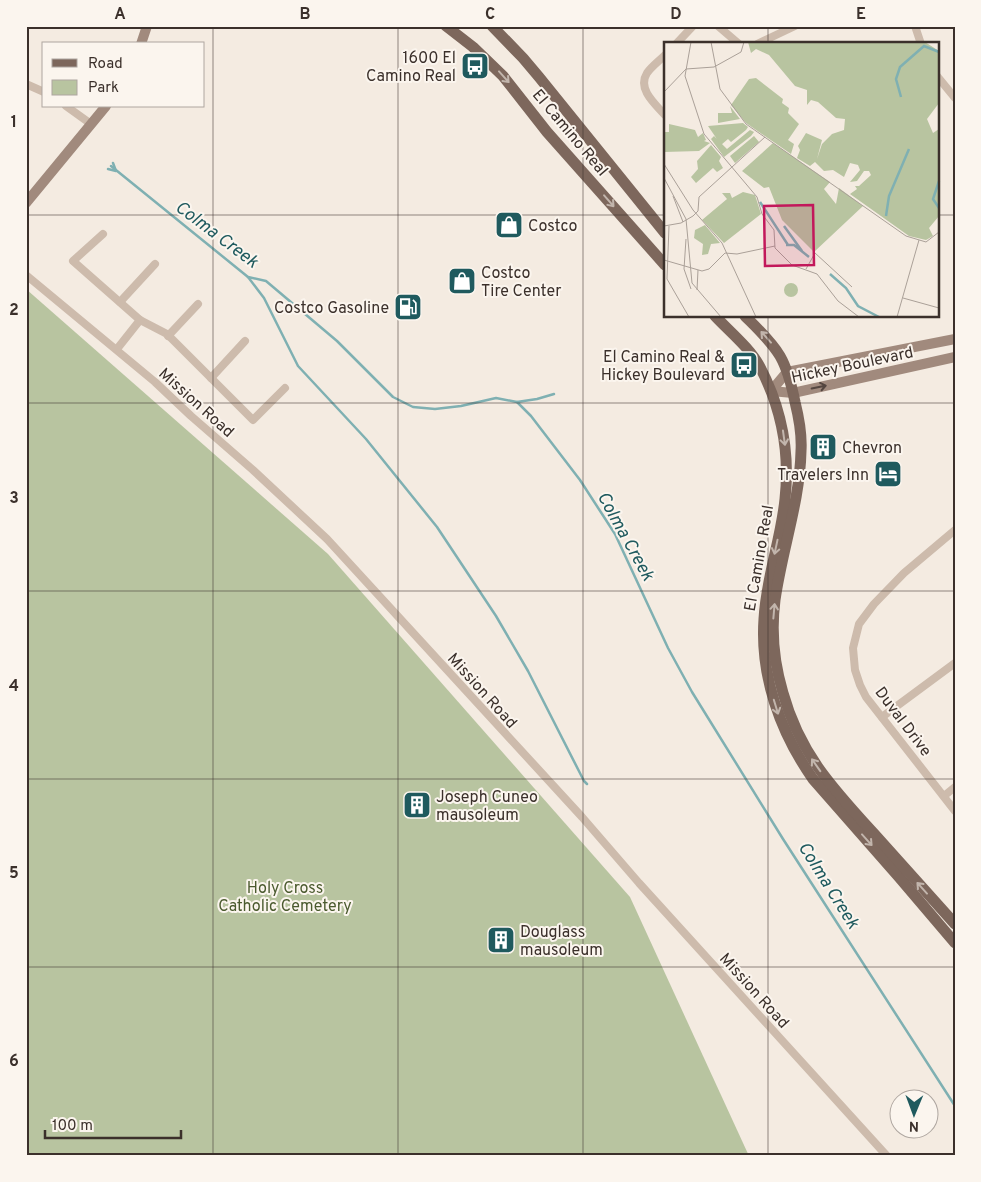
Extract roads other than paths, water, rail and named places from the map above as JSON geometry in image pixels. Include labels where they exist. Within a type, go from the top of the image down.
[{"type":"main road","points":[[143,42],[147,26]]},
{"type":"main road","name":"El Camino Real","points":[[446,26],[473,47],[503,76],[547,132],[664,264]]},
{"type":"main road","name":"El Camino Real","points":[[492,26],[524,58],[664,232]]},
{"type":"main road","points":[[26,203],[104,108]]},
{"type":"main road","name":"El Camino Real","points":[[717,318],[760,366],[778,408],[783,426],[786,452],[785,499],[766,595],[763,637],[766,664],[778,712],[791,745],[813,779],[900,877],[955,943]]},
{"type":"main road","name":"El Camino Real","points":[[747,318],[773,346],[787,372],[799,421],[802,449],[799,483],[775,601],[773,627],[777,671],[787,709],[801,741],[822,774],[955,924]]},
{"type":"main road","name":"Hickey Boulevard","points":[[771,391],[787,372],[955,338]]},
{"type":"main road","name":"Hickey Boulevard","points":[[771,391],[793,393],[955,357]]},
{"type":"street","points":[[678,42],[693,26]]},
{"type":"street","points":[[718,26],[737,42]]},
{"type":"street","points":[[761,42],[795,26]]},
{"type":"street","points":[[915,26],[919,42]]},
{"type":"street","points":[[664,57],[646,74],[644,88],[649,98],[664,114]]},
{"type":"street","points":[[938,77],[955,98]]},
{"type":"street","points":[[26,84],[42,91]]},
{"type":"street","points":[[69,108],[91,124]]},
{"type":"street","points":[[103,234],[73,261],[140,320],[168,336],[253,420],[285,388]]},
{"type":"street","points":[[120,302],[155,264]]},
{"type":"street","name":"Mission Road","points":[[26,275],[117,349],[327,539],[588,824],[633,877],[887,1156]]},
{"type":"street","points":[[168,336],[198,304]]},
{"type":"street","points":[[117,349],[140,320]]},
{"type":"street","points":[[211,378],[245,341]]},
{"type":"street","name":"Duval Drive","points":[[955,530],[904,573],[874,604],[859,624],[853,648],[855,670],[866,697],[955,811]]},
{"type":"street","points":[[882,717],[955,663]]},
{"type":"street","points":[[944,796],[955,787]]},
{"type":"waterway","name":"Colma Creek","points":[[108,169],[116,171],[113,163]]},
{"type":"waterway","name":"Colma Creek","points":[[111,166],[248,277],[266,281],[337,341],[393,397],[413,407],[435,409],[461,406],[496,398],[517,402],[531,416],[580,480],[615,534],[668,648],[692,692],[783,839],[955,1106]]},
{"type":"waterway","points":[[248,277],[264,298],[298,366],[366,439],[437,527],[496,616],[528,671],[587,784]]},
{"type":"waterway","points":[[517,402],[554,394]]},
{"type":"place","name":"1600 El Camino Real","points":[[475,66]]},
{"type":"place","name":"Costco","points":[[509,225]]},
{"type":"place","name":"Costco Tire Center","points":[[462,281]]},
{"type":"place","name":"Costco Gasoline","points":[[408,307]]},
{"type":"place","name":"El Camino Real & Hickey Boulevard","points":[[744,365]]},
{"type":"place","name":"Chevron","points":[[823,447]]},
{"type":"place","name":"Travelers Inn","points":[[888,474]]},
{"type":"place","name":"Joseph Cuneo mausoleum","points":[[417,805]]},
{"type":"place","name":"Douglass mausoleum","points":[[501,940]]},
{"type":"park label","name":"Holy Cross Catholic Cemetery","points":[[285,896]]}]
